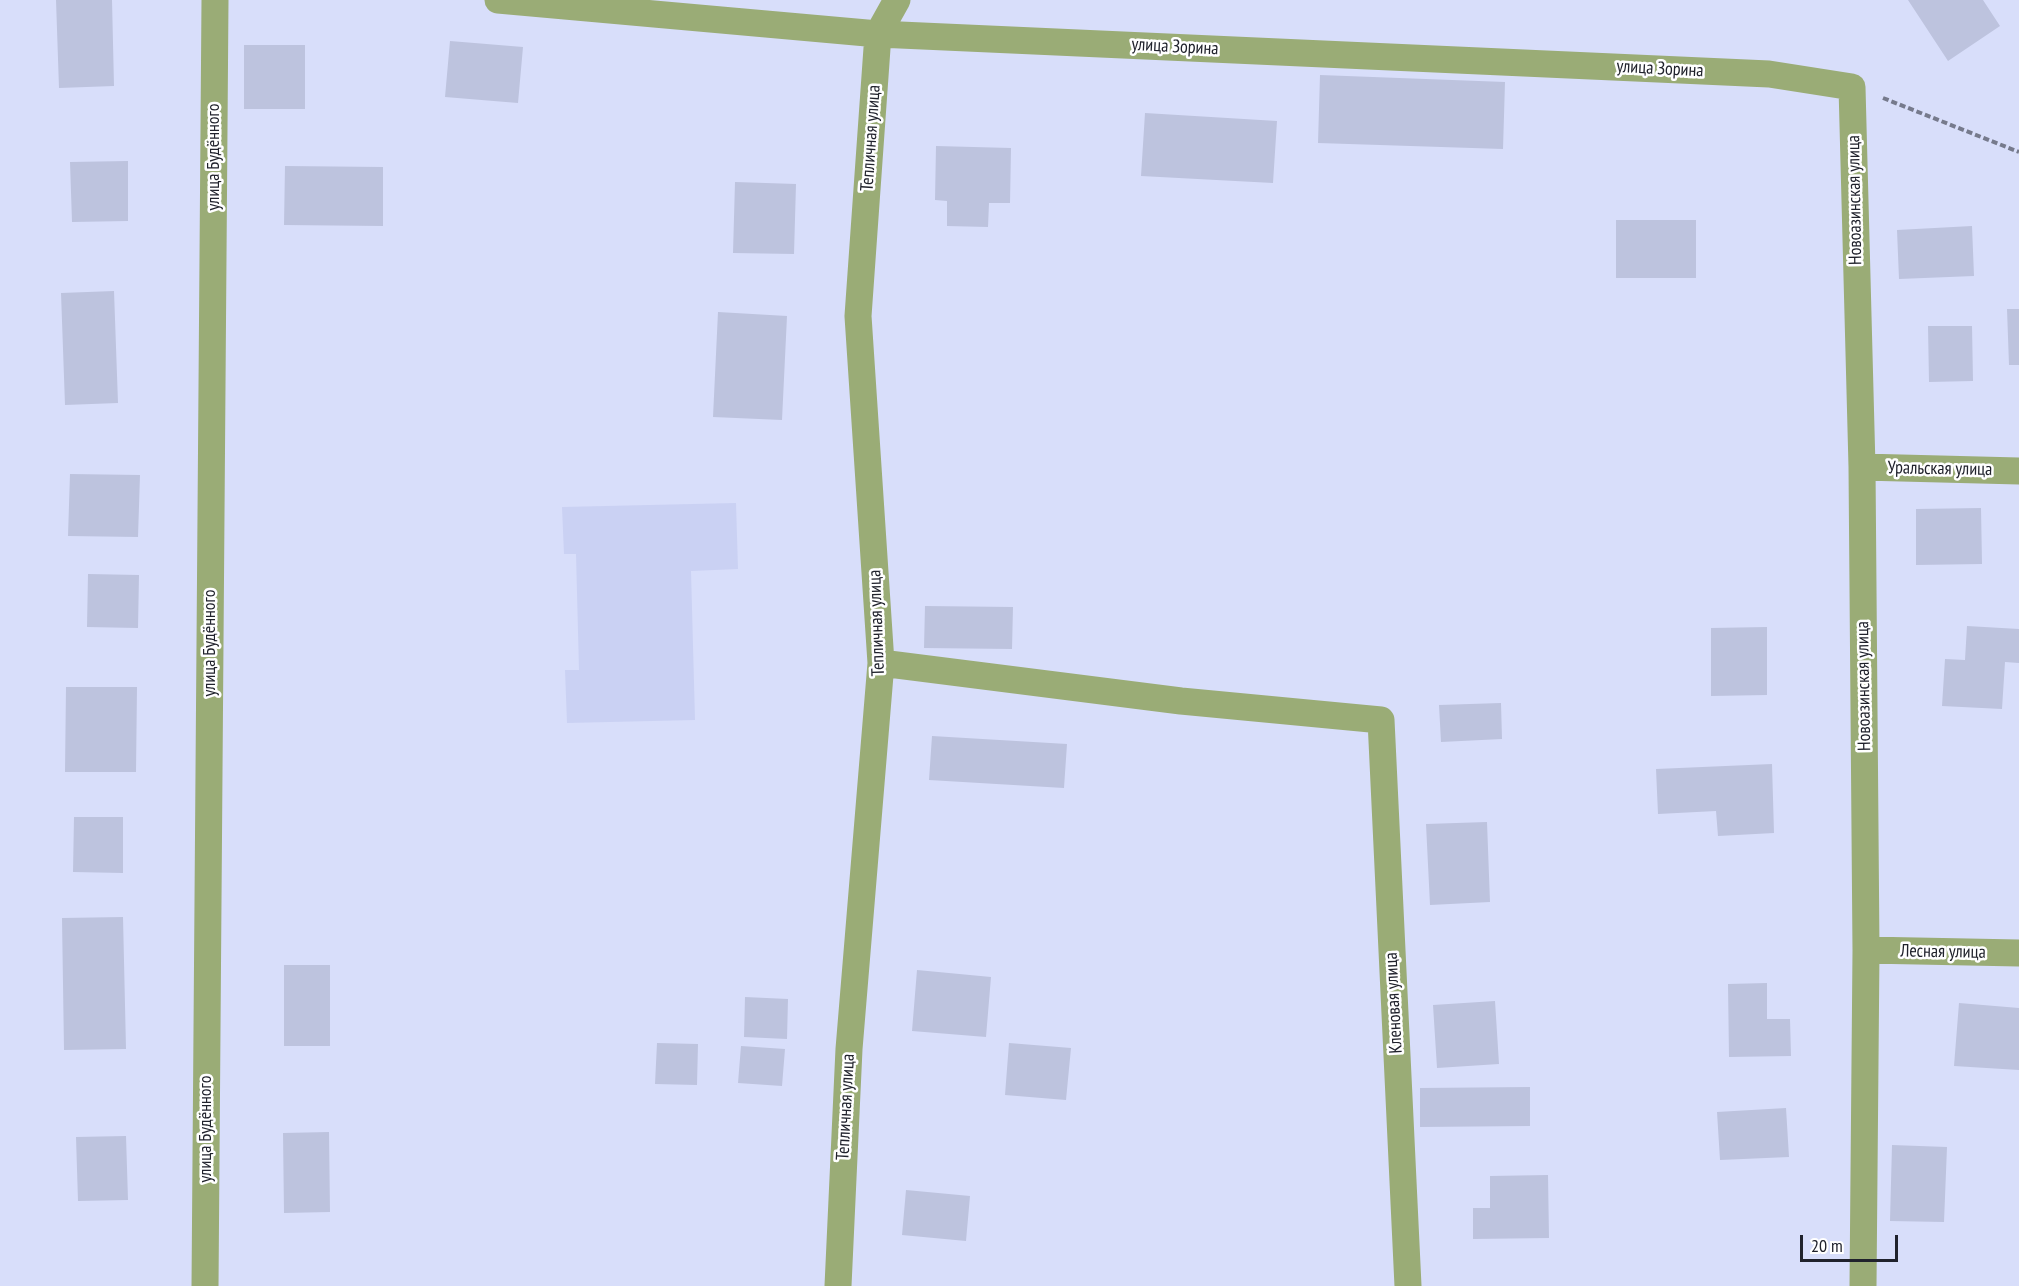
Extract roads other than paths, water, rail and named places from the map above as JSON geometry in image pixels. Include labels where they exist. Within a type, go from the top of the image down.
[{"type":"street","name":"улица Будённого","points":[[205,1286],[215,0]]},
{"type":"street","name":"улица Зорина","points":[[498,0],[878,34],[1769,74],[1852,87]]},
{"type":"street","name":"Тепличная улица","points":[[838,1286],[849,1049],[881,663],[858,316],[878,34],[897,0]]},
{"type":"street","name":"Новоазинская улица","points":[[1852,87],[1862,467],[1866,950],[1863,1286]]},
{"type":"street","name":"Уральская улица","points":[[1862,467],[2019,471]]},
{"type":"street","name":"Кленовая улица","points":[[881,663],[1181,701],[1381,720],[1408,1286]]},
{"type":"street","name":"Лесная улица","points":[[1866,950],[2019,953]]}]
